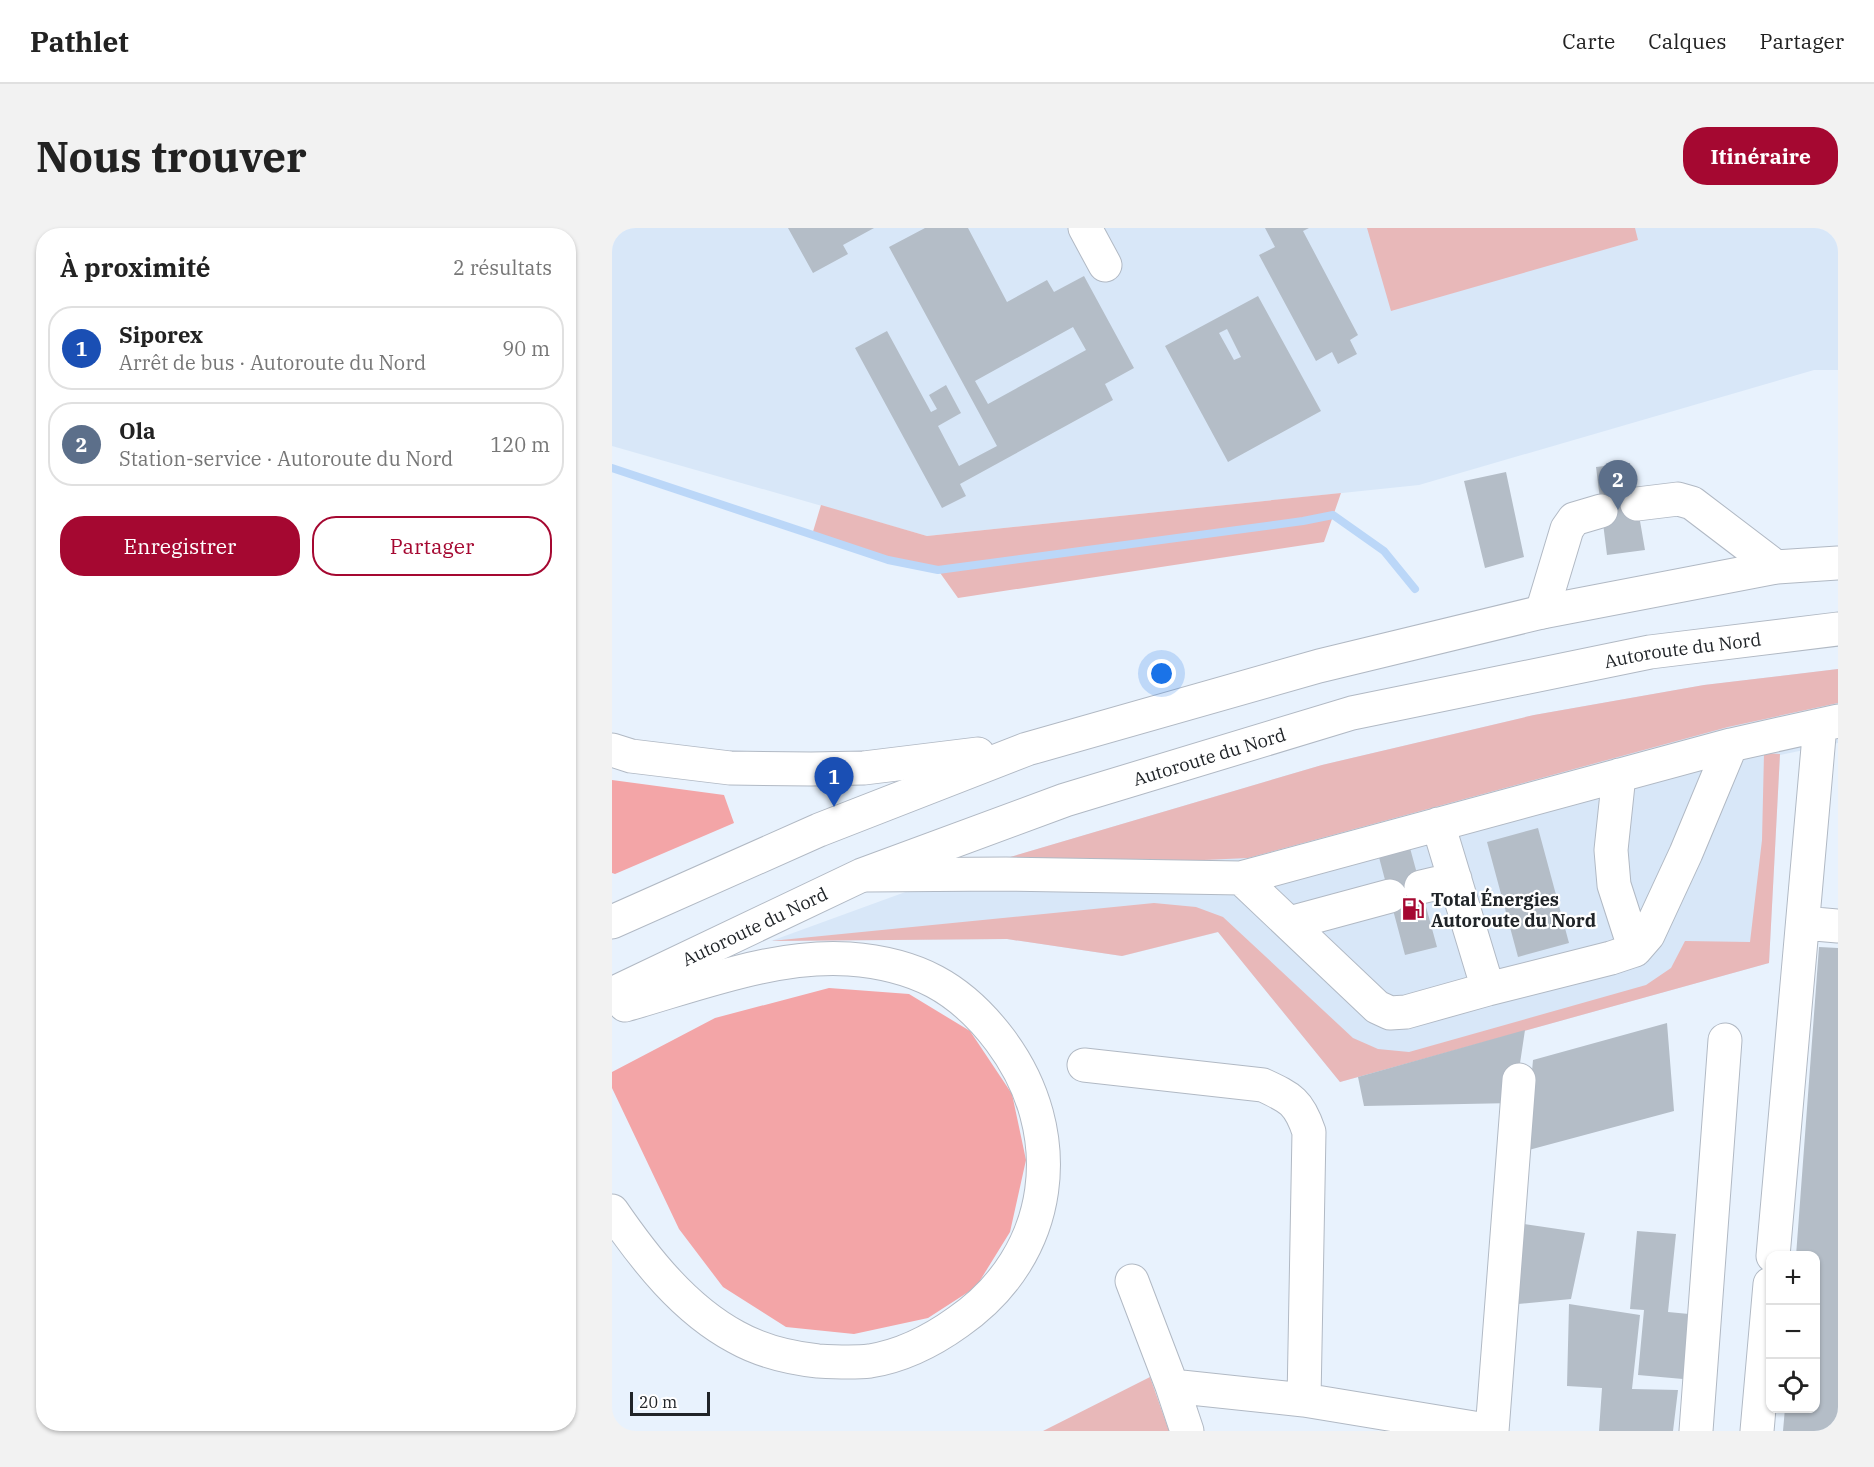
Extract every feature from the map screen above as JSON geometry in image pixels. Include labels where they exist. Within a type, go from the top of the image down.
[{"type":"main road","points":[[1085,228],[1105,266]]},
{"type":"main road","points":[[1637,504],[1678,499],[1692,503],[1776,567]]},
{"type":"main road","points":[[1542,612],[1567,529],[1574,519],[1601,511]]},
{"type":"main road","points":[[612,922],[819,830],[1027,749],[1319,666],[1542,612],[1776,567],[1838,563]]},
{"type":"main road","name":"Autoroute du Nord","points":[[612,994],[861,876],[1065,800],[1352,713],[1650,652],[1838,629]]},
{"type":"main road","points":[[861,876],[1006,874],[1241,878],[1731,745],[1829,723],[1824,838],[1803,924],[1773,1251]]},
{"type":"main road","points":[[1241,878],[1377,1007],[1390,1013],[1406,1012],[1611,958],[1635,950],[1648,935],[1686,854],[1731,745]]},
{"type":"main road","points":[[612,750],[631,756],[730,768],[811,769],[864,768],[1027,749]]},
{"type":"main road","points":[[1619,775],[1611,850],[1614,885],[1635,950]]},
{"type":"main road","points":[[1438,824],[1488,989]]},
{"type":"main road","points":[[1421,887],[1455,879]]},
{"type":"main road","points":[[1290,923],[1390,896]]},
{"type":"main road","points":[[1803,924],[1838,926]]},
{"type":"main road","points":[[612,1008],[753,969],[800,962],[848,959],[896,966],[933,979],[964,999],[987,1023],[1012,1057],[1028,1085],[1036,1108],[1044,1154],[1039,1210],[1028,1240],[1013,1267],[991,1296],[942,1334],[908,1350],[871,1361],[803,1359],[758,1347],[735,1336],[697,1309],[655,1269],[612,1211]]},
{"type":"main road","points":[[1696,1431],[1725,1040]]},
{"type":"main road","points":[[1084,1065],[1263,1085],[1287,1096],[1303,1113],[1309,1132],[1304,1400]]},
{"type":"main road","points":[[1172,1386],[1304,1400],[1492,1431],[1519,1080]]},
{"type":"main road","points":[[1132,1281],[1187,1431]]},
{"type":"main road","points":[[1757,1431],[1768,1305]]},
{"type":"shaded area","points":[[612,228],[1838,228],[1838,370],[1814,370],[1419,485],[927,536],[612,446]]},
{"type":"shaded area","points":[[1367,228],[1635,228],[1638,240],[1391,311]]},
{"type":"shaded area","points":[[1341,493],[1324,542],[958,598],[938,570],[812,535],[821,505],[927,536]]},
{"type":"shaded area","points":[[1838,669],[1838,743],[1780,755],[1769,963],[1340,1082],[1218,932],[1122,956],[1007,939],[771,941],[963,871],[1322,765],[1534,715],[1704,685]]},
{"type":"shaded area","points":[[1838,669],[1838,703],[1728,727],[1248,858],[963,871],[1322,765],[1534,715],[1704,685]]},
{"type":"shaded area","points":[[1764,753],[1780,754],[1769,963],[1340,1082],[1218,932],[1122,956],[1007,939],[771,941],[1154,903],[1196,907],[1223,917],[1353,1038],[1378,1049],[1409,1052],[1646,985],[1671,968],[1685,941],[1750,942],[1762,840]]},
{"type":"shaded area","points":[[612,780],[724,795],[734,823],[615,874],[612,873]]},
{"type":"shaded area","points":[[829,988],[909,994],[970,1031],[1012,1094],[1026,1160],[1010,1232],[976,1287],[928,1318],[854,1334],[786,1327],[723,1287],[679,1229],[612,1088],[612,1072],[715,1018]]},
{"type":"shaded area","points":[[1150,1377],[1169,1431],[1043,1431]]},
{"type":"building","points":[[788,228],[874,228],[843,245],[848,254],[813,273]]},
{"type":"building","points":[[925,228],[968,228],[1007,302],[1047,280],[1054,292],[1084,276],[1134,368],[1105,384],[1113,400],[960,484],[966,496],[942,508],[855,348],[887,331],[931,412],[937,409],[929,395],[946,385],[961,413],[938,426],[959,466],[997,446],[889,247]],"holes":[[[1073,327],[1086,350],[988,404],[975,381]]]},
{"type":"building","points":[[1265,228],[1309,228],[1303,231],[1358,335],[1350,340],[1357,354],[1338,364],[1332,352],[1316,361],[1259,255],[1275,247]]},
{"type":"building","points":[[1258,296],[1321,411],[1228,462],[1165,346]],"holes":[[[1227,329],[1241,357],[1234,360],[1219,333]]]},
{"type":"building","points":[[1630,463],[1645,550],[1607,555],[1596,467]]},
{"type":"building","points":[[1506,472],[1524,557],[1485,568],[1464,481]]},
{"type":"building","points":[[1538,828],[1569,943],[1518,957],[1487,842]]},
{"type":"building","points":[[1407,837],[1437,947],[1405,955],[1376,846]]},
{"type":"building","points":[[1819,947],[1838,948],[1838,1431],[1783,1431],[1785,1413],[1820,1413],[1820,1251],[1796,1251]]},
{"type":"building","points":[[1667,1023],[1674,1111],[1525,1151],[1533,1060]]},
{"type":"building","points":[[1525,1030],[1514,1103],[1364,1106],[1358,1077]]},
{"type":"building","points":[[1524,1224],[1585,1233],[1571,1299],[1518,1304]]},
{"type":"building","points":[[1637,1231],[1676,1234],[1668,1312],[1689,1314],[1683,1379],[1638,1375],[1644,1310],[1630,1309]]},
{"type":"building","points":[[1569,1304],[1640,1315],[1632,1389],[1678,1390],[1673,1431],[1599,1431],[1602,1388],[1567,1386]]},
{"type":"waterway","points":[[612,468],[888,560],[938,570],[1303,521],[1333,515],[1384,551],[1415,589]]},
{"type":"place","name":"Ola","points":[[1618,510]]},
{"type":"place","name":"Siporex","points":[[834,807]]},
{"type":"place","name":"Total Énergies Autoroute du Nord","points":[[1413,909]]}]
